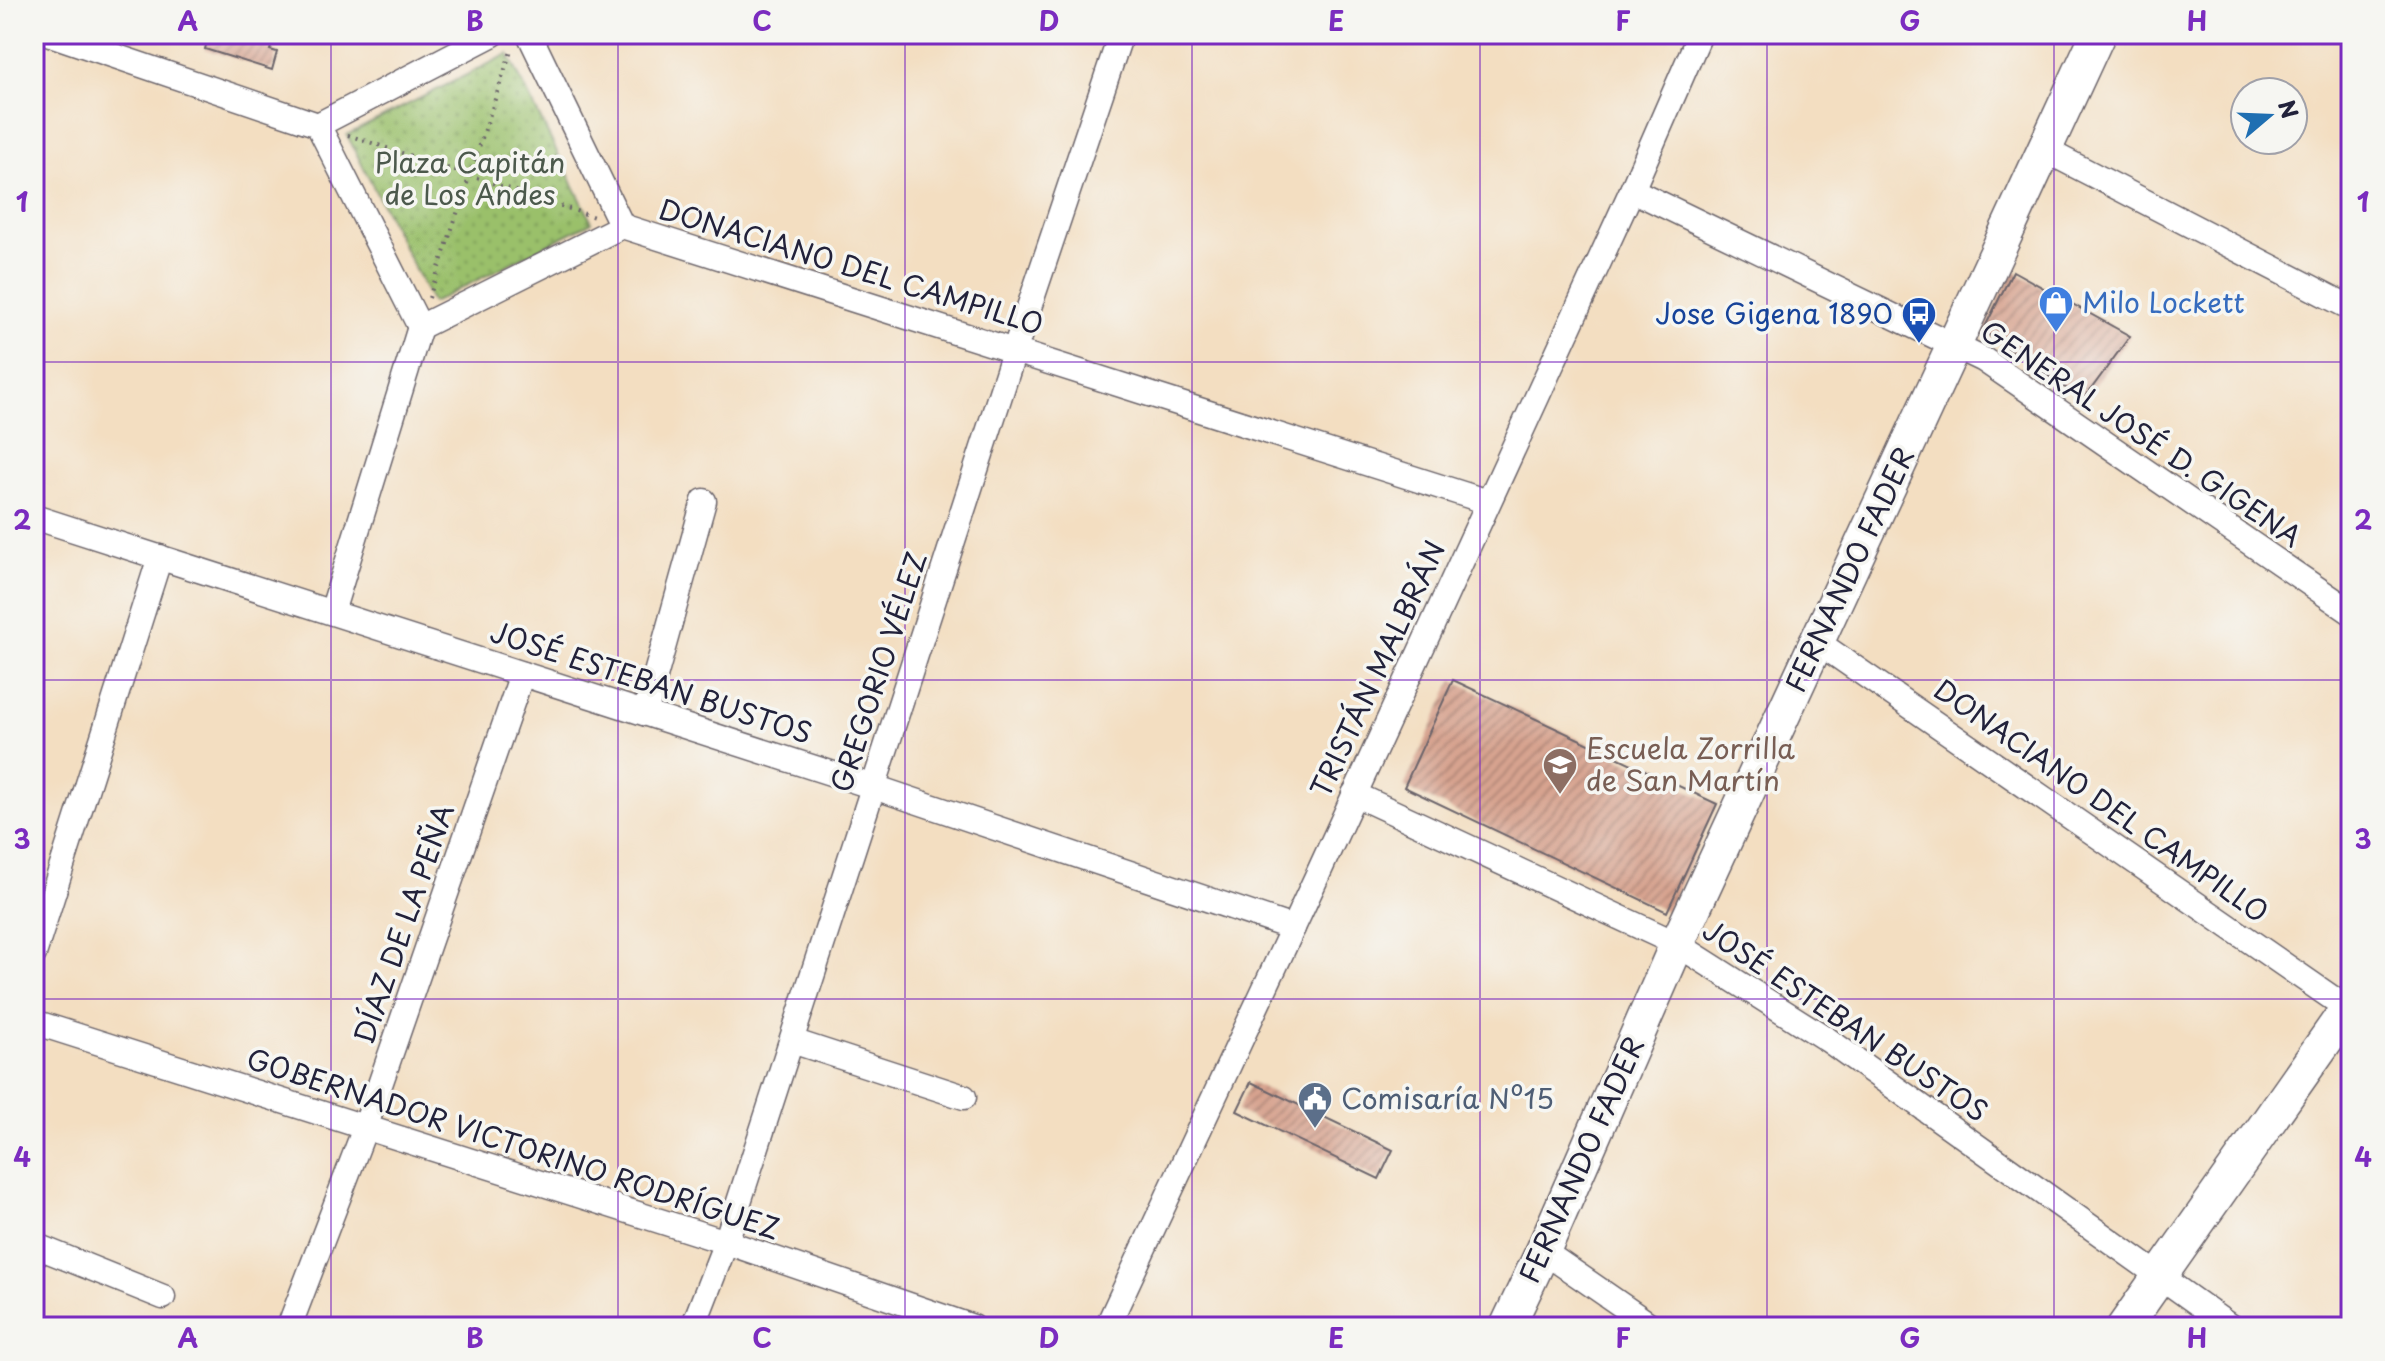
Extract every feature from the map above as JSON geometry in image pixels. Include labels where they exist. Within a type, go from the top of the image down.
[{"type":"main road","name":"FERNANDO FADER","points":[[1507,1327],[1677,944],[2098,34]]},
{"type":"main road","points":[[2124,1327],[2350,1008]]},
{"type":"street","points":[[50,34],[318,125],[511,39],[622,226]]},
{"type":"street","name":"GREGORIO VÉLEZ","points":[[693,1327],[726,1242],[1015,349],[1121,34]]},
{"type":"street","name":"TRISTÁN MALBRÁN","points":[[1107,1327],[1632,190],[1700,34]]},
{"type":"street","points":[[318,125],[420,327],[332,612]]},
{"type":"street","points":[[2045,150],[2351,308]]},
{"type":"street","name":"GENERAL JOSÉ D. GIGENA","points":[[1632,190],[1984,360],[2351,612]]},
{"type":"street","name":"DONACIANO DEL CAMPILLO","points":[[420,327],[622,226],[1488,502]]},
{"type":"street","points":[[645,713],[704,501]]},
{"type":"street","name":"JOSÉ ESTEBAN BUSTOS","points":[[34,517],[874,787],[1293,928]]},
{"type":"street","points":[[34,954],[160,557]]},
{"type":"street","name":"DONACIANO DEL CAMPILLO","points":[[1816,641],[2350,1008]]},
{"type":"street","name":"DÍAZ DE LA PEÑA","points":[[289,1327],[365,1128],[522,674]]},
{"type":"street","name":"JOSÉ ESTEBAN BUSTOS","points":[[1354,794],[1677,944],[1828,1040],[2231,1327]]},
{"type":"street","name":"GOBERNADOR VICTORINO RODRÍGUEZ","points":[[34,1022],[726,1242],[973,1327]]},
{"type":"street","points":[[792,1041],[964,1097]]},
{"type":"street","points":[[34,1245],[163,1297]]},
{"type":"street","points":[[1543,1251],[1653,1327]]},
{"type":"path","points":[[420,327],[511,39]]},
{"type":"path","points":[[318,125],[622,226]]},
{"type":"green space","name":"Plaza Capitán de Los Andes","points":[[508,54],[592,222],[432,303],[347,135]]},
{"type":"building","points":[[209,34],[275,34],[270,50],[277,52],[272,70],[205,49]]},
{"type":"building","name":"Milo Lockett","points":[[2013,271],[2130,336],[2083,400],[1983,331]]},
{"type":"building","name":"Escuela Zorrilla de San Martín","points":[[1453,680],[1717,804],[1667,912],[1404,787]]},
{"type":"building","name":"Comisaría Nº15","points":[[1251,1082],[1393,1150],[1379,1179],[1237,1111]]},
{"type":"place","name":"Milo Lockett","points":[[2056,334]]},
{"type":"place","name":"Jose Gigena 1890","points":[[1919,345]]},
{"type":"place","name":"Escuela Zorrilla de San Martín","points":[[1560,796]]},
{"type":"place","name":"Comisaría Nº15","points":[[1315,1130]]}]
